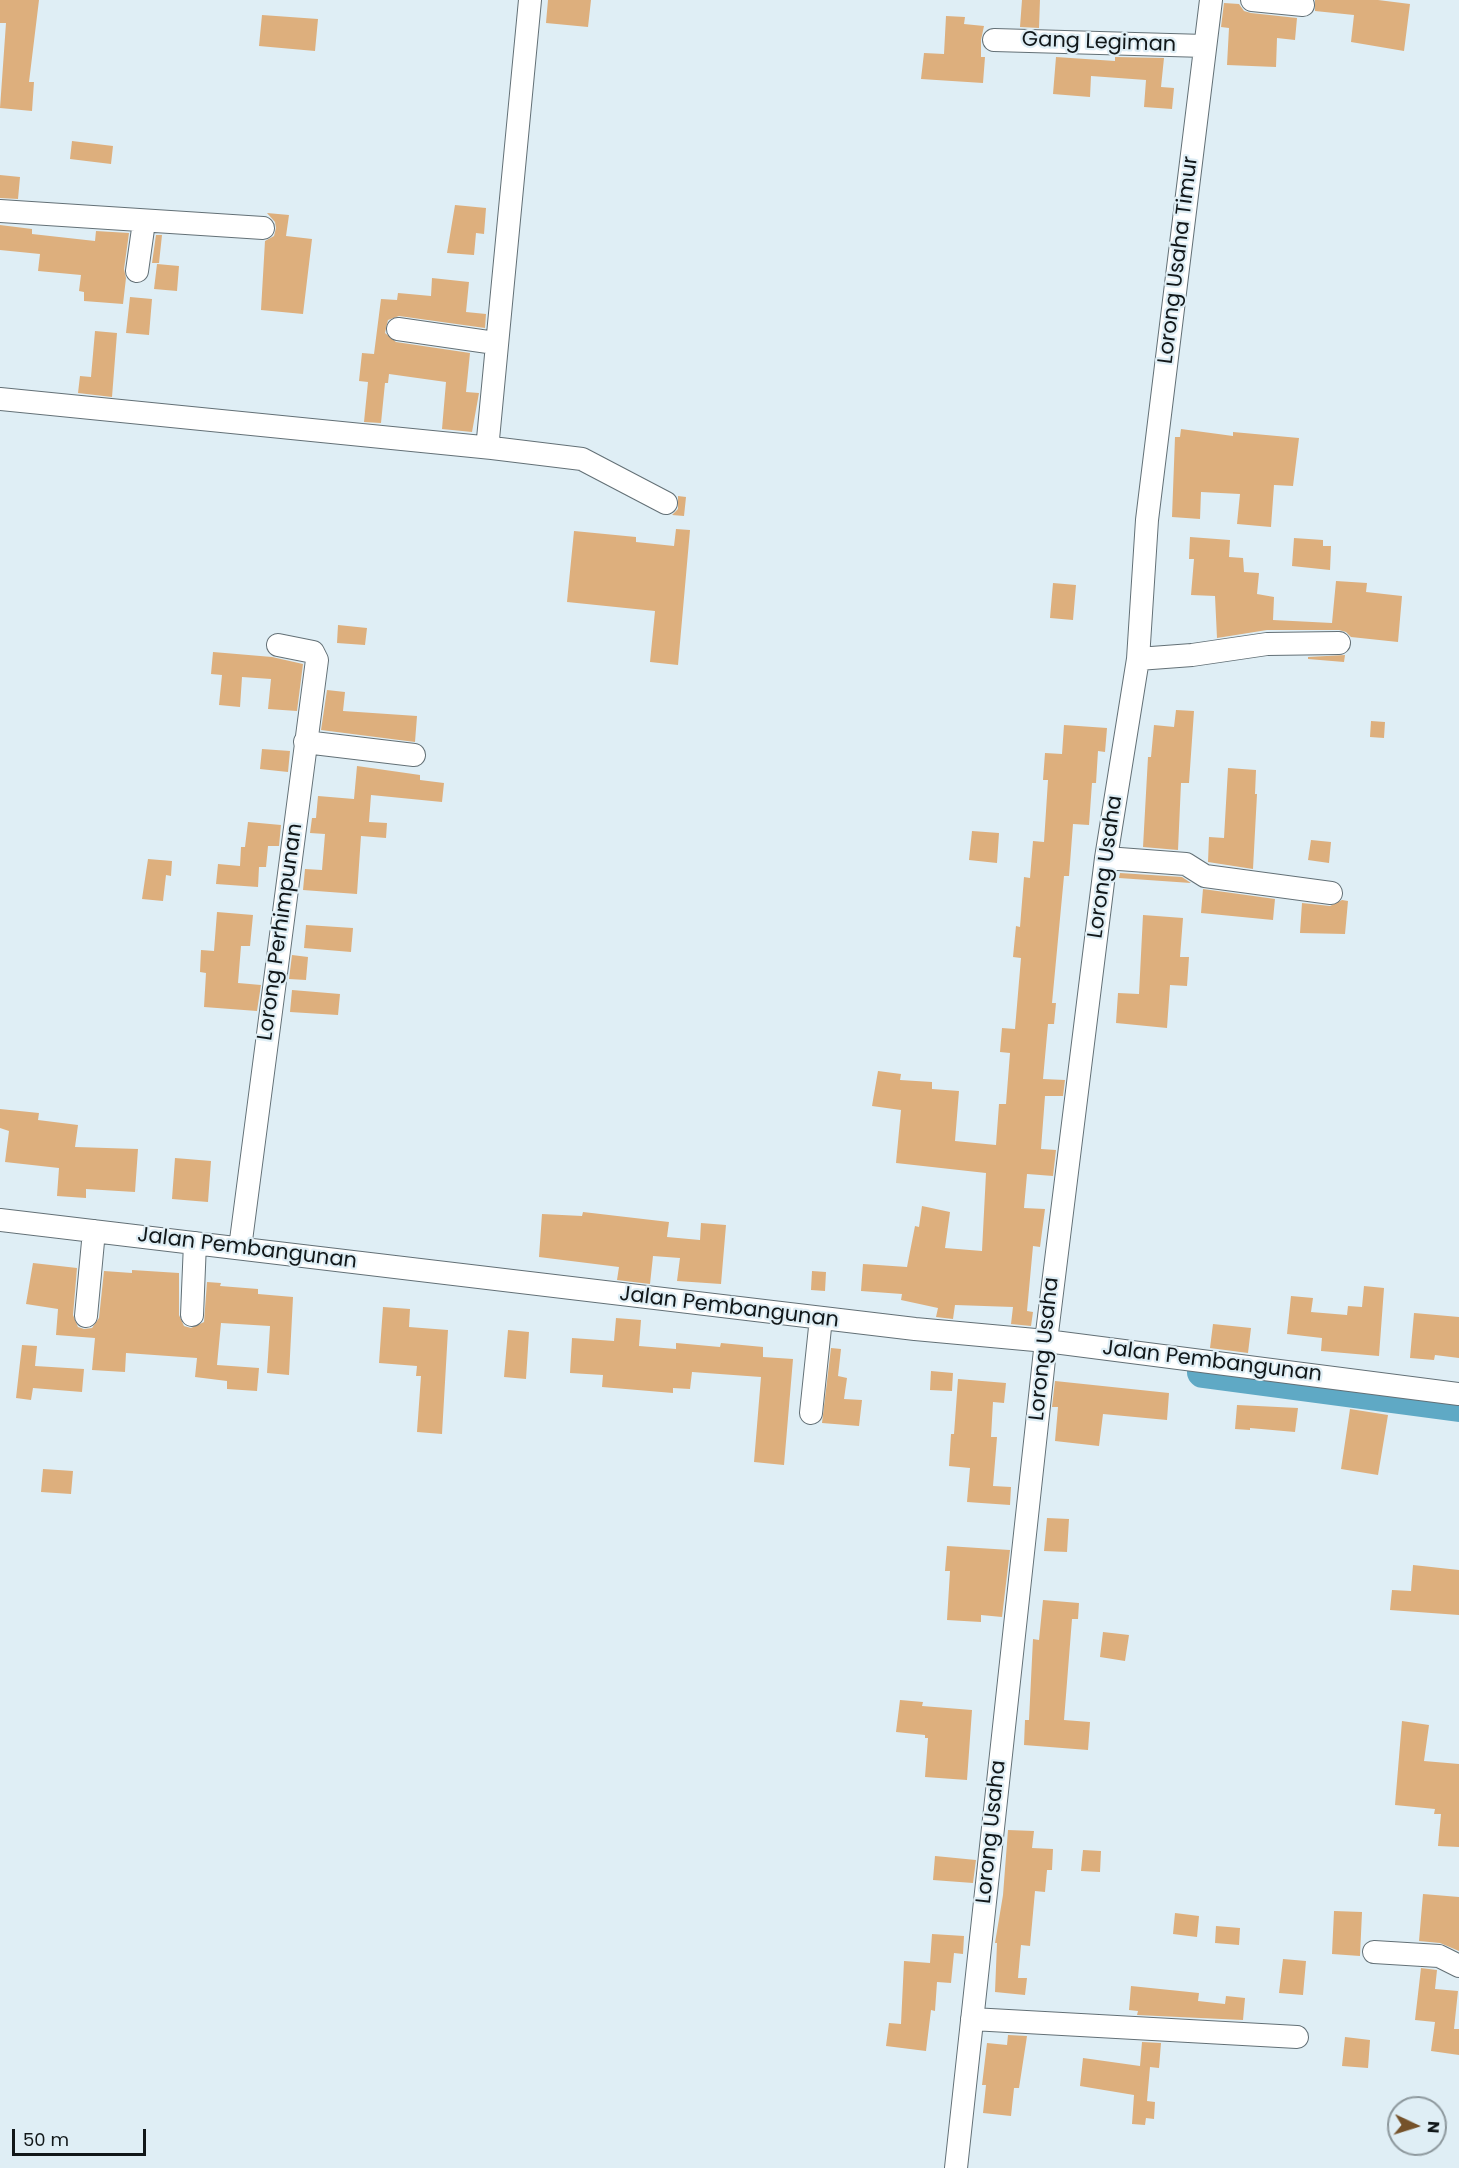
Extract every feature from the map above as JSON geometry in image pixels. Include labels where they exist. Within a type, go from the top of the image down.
[{"type":"street","points":[[492,448],[488,439],[495,343],[530,0]]},
{"type":"street","name":"Lorong Usaha Timur","points":[[1147,526],[1210,0]]},
{"type":"street","points":[[1252,0],[1303,5]]},
{"type":"street","name":"Gang Legiman","points":[[994,40],[1205,46]]},
{"type":"street","points":[[0,211],[263,228]]},
{"type":"street","points":[[136,271],[144,222]]},
{"type":"street","points":[[398,329],[495,343]]},
{"type":"street","points":[[0,399],[582,459],[666,503]]},
{"type":"street","name":"Lorong Usaha","points":[[956,2168],[1077,1073],[1106,858],[1138,659],[1147,526]]},
{"type":"street","points":[[1138,659],[1191,656],[1267,644],[1339,643]]},
{"type":"street","name":"Lorong Perhimpunan","points":[[240,1248],[316,656],[313,652],[278,645]]},
{"type":"street","points":[[306,742],[414,755]]},
{"type":"street","points":[[1106,858],[1186,864],[1205,876],[1331,893]]},
{"type":"street","name":"Jalan Pembangunan","points":[[0,1220],[821,1318],[1046,1341],[1459,1394]]},
{"type":"street","points":[[86,1316],[94,1231]]},
{"type":"street","points":[[192,1315],[195,1243]]},
{"type":"street","points":[[811,1413],[821,1318]]},
{"type":"street","points":[[1374,1952],[1439,1956],[1459,1966]]},
{"type":"street","points":[[972,2019],[1297,2037]]},
{"type":"building","points":[[0,0],[39,0],[29,82],[34,82],[32,111],[0,108],[6,23],[0,23]]},
{"type":"building","points":[[548,0],[591,0],[588,27],[546,23]]},
{"type":"building","points":[[1022,0],[1040,0],[1039,28],[1020,27]]},
{"type":"building","points":[[1315,0],[1378,0],[1410,4],[1404,51],[1351,42],[1354,15],[1315,11]]},
{"type":"building","points":[[1224,3],[1239,4],[1244,11],[1251,13],[1297,18],[1295,40],[1277,38],[1276,67],[1227,65],[1229,28],[1221,27]]},
{"type":"building","points":[[262,15],[318,19],[315,51],[259,46]]},
{"type":"building","points":[[946,16],[965,17],[964,24],[984,26],[981,40],[981,57],[985,57],[983,83],[921,79],[924,53],[944,54]]},
{"type":"building","points":[[1056,57],[1115,61],[1115,57],[1164,58],[1161,87],[1174,88],[1172,109],[1144,107],[1146,80],[1091,76],[1090,97],[1053,94]]},
{"type":"building","points":[[72,141],[113,146],[111,164],[70,159]]},
{"type":"building","points":[[0,175],[20,177],[18,199],[0,198]]},
{"type":"building","points":[[455,205],[486,208],[484,234],[476,233],[474,255],[447,253]]},
{"type":"building","points":[[267,213],[289,215],[286,236],[312,239],[303,314],[261,310],[265,241],[274,236],[276,228],[275,222]]},
{"type":"building","points":[[0,225],[32,229],[32,234],[95,241],[96,231],[129,233],[124,269],[126,278],[123,304],[84,301],[84,292],[79,291],[81,275],[38,271],[40,254],[0,250]]},
{"type":"building","points":[[156,235],[162,235],[159,263],[152,263]]},
{"type":"building","points":[[157,264],[179,266],[177,291],[154,289]]},
{"type":"building","points":[[432,278],[469,282],[466,312],[486,314],[485,328],[399,316],[388,320],[385,333],[396,342],[470,353],[466,392],[479,393],[472,432],[442,429],[446,382],[389,374],[388,383],[385,383],[381,423],[364,422],[368,382],[359,381],[362,353],[374,354],[381,299],[397,300],[398,293],[431,296]]},
{"type":"building","points":[[130,297],[152,299],[149,335],[126,333]]},
{"type":"building","points":[[95,331],[117,333],[112,397],[78,393],[80,376],[91,377]]},
{"type":"building","points":[[1181,429],[1233,436],[1233,432],[1299,438],[1293,486],[1274,485],[1271,527],[1237,524],[1240,494],[1201,492],[1200,519],[1172,517],[1175,437],[1180,437]]},
{"type":"building","points":[[678,496],[686,497],[684,516],[672,515],[678,509]]},
{"type":"building","points":[[676,529],[690,530],[678,665],[650,662],[655,611],[567,602],[574,531],[636,537],[636,542],[674,546]]},
{"type":"building","points":[[1190,537],[1230,540],[1229,557],[1243,558],[1244,572],[1259,573],[1257,594],[1274,597],[1273,620],[1332,623],[1336,581],[1367,583],[1366,592],[1402,596],[1398,642],[1351,637],[1339,630],[1267,630],[1217,638],[1215,596],[1191,595],[1194,559],[1189,559]]},
{"type":"building","points":[[1294,538],[1323,540],[1323,546],[1331,546],[1330,570],[1292,566]]},
{"type":"building","points":[[1053,583],[1076,585],[1073,620],[1050,618]]},
{"type":"building","points":[[338,625],[367,628],[365,645],[337,643]]},
{"type":"building","points":[[213,652],[272,657],[303,664],[297,711],[268,709],[271,679],[242,677],[240,707],[219,705],[222,675],[211,674]]},
{"type":"building","points":[[1345,655],[1344,662],[1308,659],[1308,657]]},
{"type":"building","points":[[327,690],[345,692],[343,711],[417,716],[415,742],[321,730]]},
{"type":"building","points":[[1176,710],[1194,711],[1189,783],[1181,783],[1178,850],[1143,847],[1148,757],[1151,757],[1154,725],[1174,727]]},
{"type":"building","points":[[1371,721],[1385,722],[1384,738],[1370,737]]},
{"type":"building","points":[[1064,725],[1107,728],[1105,752],[1098,751],[1096,783],[1092,783],[1089,825],[1073,824],[1069,876],[1064,876],[1052,1003],[1056,1003],[1054,1024],[1048,1024],[1043,1079],[1065,1080],[1063,1096],[1045,1096],[1041,1149],[1056,1150],[1053,1176],[1027,1174],[1024,1208],[1045,1209],[1040,1247],[1033,1246],[1027,1311],[1033,1312],[1031,1326],[1011,1324],[1013,1307],[955,1305],[953,1319],[936,1317],[938,1308],[901,1300],[902,1294],[861,1291],[863,1264],[907,1267],[915,1226],[919,1227],[922,1206],[950,1212],[945,1248],[982,1251],[986,1173],[896,1163],[901,1110],[872,1106],[878,1071],[901,1074],[900,1080],[932,1082],[932,1089],[959,1091],[955,1141],[996,1145],[999,1104],[1006,1104],[1010,1053],[1000,1052],[1002,1028],[1015,1029],[1021,958],[1013,957],[1016,926],[1020,927],[1024,877],[1030,878],[1033,841],[1044,842],[1048,780],[1043,780],[1045,753],[1062,754]]},
{"type":"building","points":[[262,749],[290,751],[288,772],[260,769]]},
{"type":"building","points":[[357,766],[420,775],[420,780],[444,783],[442,802],[371,795],[369,822],[387,823],[386,838],[361,836],[357,894],[303,890],[305,869],[322,870],[325,834],[310,833],[312,818],[316,818],[318,796],[354,799]]},
{"type":"building","points":[[1228,768],[1256,770],[1253,869],[1208,862],[1209,837],[1224,838]]},
{"type":"building","points":[[248,822],[281,825],[279,846],[268,846],[266,867],[259,867],[258,887],[216,884],[218,864],[240,866],[241,847],[245,847]]},
{"type":"building","points":[[972,831],[999,833],[997,863],[969,860]]},
{"type":"building","points":[[1311,840],[1331,842],[1329,863],[1308,860]]},
{"type":"building","points":[[148,859],[172,861],[171,876],[166,875],[163,901],[142,899]]},
{"type":"building","points":[[1120,873],[1182,877],[1191,883],[1119,878]]},
{"type":"building","points":[[1203,889],[1275,899],[1273,920],[1201,913]]},
{"type":"building","points":[[1342,900],[1348,901],[1345,934],[1300,933],[1302,903],[1330,906]]},
{"type":"building","points":[[217,912],[253,915],[250,946],[241,946],[238,983],[261,985],[257,1011],[204,1007],[206,973],[200,972],[201,950],[214,951]]},
{"type":"building","points":[[1143,915],[1183,918],[1180,957],[1189,957],[1187,986],[1170,985],[1167,1028],[1116,1023],[1118,993],[1139,994]]},
{"type":"building","points":[[306,925],[353,928],[351,952],[304,948]]},
{"type":"building","points":[[292,955],[308,957],[306,980],[289,979]]},
{"type":"building","points":[[292,990],[340,994],[338,1015],[290,1012]]},
{"type":"building","points":[[0,1109],[39,1113],[38,1120],[78,1125],[75,1147],[138,1149],[135,1192],[86,1189],[86,1198],[57,1196],[59,1168],[5,1162],[9,1131],[0,1128]]},
{"type":"building","points":[[175,1158],[211,1161],[208,1202],[172,1199]]},
{"type":"building","points":[[583,1212],[669,1222],[667,1237],[700,1240],[701,1223],[726,1225],[721,1284],[677,1281],[680,1258],[653,1256],[650,1284],[617,1280],[619,1267],[539,1257],[542,1214],[582,1216]]},
{"type":"building","points":[[33,1263],[77,1268],[73,1315],[78,1327],[84,1329],[92,1328],[99,1318],[104,1271],[179,1273],[179,1315],[184,1326],[191,1328],[204,1322],[207,1282],[221,1283],[220,1286],[258,1289],[258,1294],[293,1297],[289,1375],[267,1373],[270,1326],[221,1323],[217,1365],[259,1368],[257,1391],[227,1389],[227,1381],[195,1377],[197,1358],[126,1353],[125,1372],[92,1370],[95,1338],[56,1335],[58,1309],[26,1304]]},
{"type":"building","points":[[812,1271],[826,1272],[825,1291],[811,1290]]},
{"type":"building","points":[[1364,1286],[1384,1288],[1379,1356],[1321,1351],[1322,1338],[1287,1334],[1291,1296],[1313,1298],[1311,1312],[1347,1315],[1348,1306],[1362,1307]]},
{"type":"building","points":[[383,1307],[410,1309],[409,1327],[448,1330],[442,1434],[417,1432],[421,1376],[416,1376],[417,1366],[379,1363]]},
{"type":"building","points":[[1414,1313],[1459,1317],[1459,1358],[1435,1355],[1434,1360],[1410,1358]]},
{"type":"building","points":[[616,1318],[641,1320],[639,1346],[676,1349],[676,1343],[720,1347],[721,1343],[763,1347],[763,1357],[793,1359],[784,1465],[754,1462],[761,1377],[692,1372],[690,1389],[673,1388],[673,1393],[602,1387],[603,1375],[570,1373],[572,1338],[614,1341]]},
{"type":"building","points":[[1213,1324],[1251,1328],[1248,1353],[1210,1348]]},
{"type":"building","points":[[508,1330],[529,1332],[526,1379],[504,1377]]},
{"type":"building","points":[[22,1345],[37,1346],[35,1366],[84,1369],[82,1392],[33,1388],[31,1400],[16,1398]]},
{"type":"building","points":[[831,1348],[841,1349],[838,1376],[847,1378],[844,1399],[862,1400],[859,1426],[822,1423]]},
{"type":"building","points":[[931,1371],[953,1373],[952,1391],[930,1390]]},
{"type":"building","points":[[958,1379],[1006,1383],[1004,1403],[993,1402],[991,1437],[997,1437],[993,1486],[1011,1487],[1010,1505],[967,1502],[970,1468],[949,1466]]},
{"type":"building","points":[[1055,1381],[1169,1393],[1167,1420],[1103,1414],[1099,1446],[1055,1441],[1058,1407],[1052,1407]]},
{"type":"building","points":[[1237,1405],[1298,1408],[1295,1432],[1235,1429]]},
{"type":"building","points":[[1350,1409],[1388,1415],[1378,1475],[1341,1469]]},
{"type":"building","points":[[43,1469],[73,1471],[71,1494],[41,1492]]},
{"type":"building","points":[[1047,1518],[1069,1519],[1067,1552],[1044,1551]]},
{"type":"building","points":[[947,1546],[1010,1550],[1002,1617],[981,1615],[981,1622],[947,1620],[950,1571],[945,1571]]},
{"type":"building","points":[[1413,1565],[1459,1570],[1459,1615],[1390,1610],[1392,1590],[1411,1591]]},
{"type":"building","points":[[1043,1600],[1079,1603],[1078,1619],[1072,1619],[1064,1720],[1090,1722],[1088,1750],[1024,1745],[1025,1720],[1029,1720],[1033,1639],[1039,1640]]},
{"type":"building","points":[[1103,1632],[1129,1635],[1125,1661],[1100,1657]]},
{"type":"building","points":[[900,1700],[923,1702],[922,1706],[972,1710],[967,1780],[925,1777],[928,1738],[925,1738],[925,1735],[896,1732]]},
{"type":"building","points":[[1402,1721],[1429,1725],[1424,1761],[1459,1764],[1459,1847],[1438,1846],[1441,1814],[1434,1814],[1435,1809],[1395,1805]]},
{"type":"building","points":[[1008,1830],[1034,1831],[1032,1848],[1053,1849],[1052,1870],[1047,1870],[1045,1892],[1035,1891],[1030,1946],[1021,1945],[1018,1978],[1027,1978],[1025,1995],[995,1992],[997,1943],[995,1943],[1003,1895]]},
{"type":"building","points":[[1083,1850],[1101,1851],[1100,1872],[1081,1871]]},
{"type":"building","points":[[935,1856],[976,1860],[973,1883],[933,1880]]},
{"type":"building","points":[[1423,1894],[1459,1897],[1459,1951],[1440,1943],[1419,1941]]},
{"type":"building","points":[[1334,1911],[1362,1912],[1360,1956],[1332,1954]]},
{"type":"building","points":[[1175,1913],[1199,1916],[1197,1937],[1173,1934]]},
{"type":"building","points":[[1216,1926],[1240,1928],[1239,1945],[1215,1943]]},
{"type":"building","points":[[932,1934],[964,1936],[963,1954],[954,1953],[951,1983],[937,1982],[935,2011],[931,2010],[926,2051],[886,2046],[889,2023],[901,2024],[904,1961],[930,1963]]},
{"type":"building","points":[[1283,1959],[1306,1961],[1303,1995],[1279,1993]]},
{"type":"building","points":[[1421,1968],[1437,1970],[1435,1989],[1458,1991],[1454,2029],[1459,2029],[1459,2055],[1431,2051],[1435,2022],[1415,2020]]},
{"type":"building","points":[[1131,1986],[1199,1993],[1198,2001],[1225,2004],[1226,1996],[1245,1998],[1243,2020],[1137,2015],[1138,2011],[1129,2010]]},
{"type":"building","points":[[1008,2035],[1027,2036],[1019,2088],[1014,2088],[1011,2116],[983,2113],[986,2085],[982,2085],[987,2043],[1007,2045]]},
{"type":"building","points":[[1345,2037],[1370,2040],[1368,2068],[1342,2066]]},
{"type":"building","points":[[1142,2042],[1161,2043],[1159,2068],[1150,2067],[1147,2101],[1155,2102],[1154,2119],[1146,2118],[1145,2125],[1132,2124],[1134,2095],[1080,2086],[1083,2058],[1140,2066]]},
{"type":"waterway","points":[[1203,1372],[1459,1406]]}]
